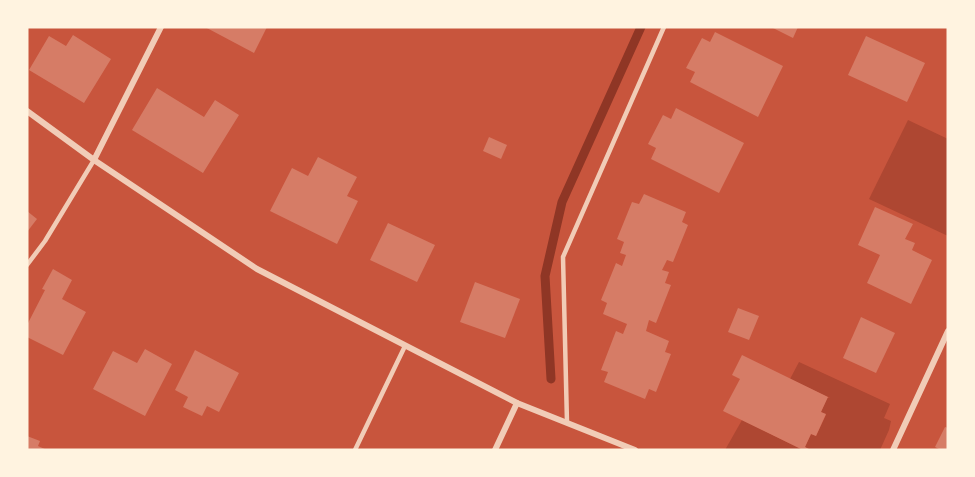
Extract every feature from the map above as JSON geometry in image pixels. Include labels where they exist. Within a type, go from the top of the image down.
[{"type":"street","points":[[94,160],[160,27]]},
{"type":"street","points":[[27,111],[94,160],[256,269],[518,403],[635,450]]},
{"type":"street","points":[[893,450],[948,331]]},
{"type":"street","points":[[495,450],[518,403]]},
{"type":"lane","points":[[567,423],[563,257],[664,27]]},
{"type":"lane","points":[[27,265],[45,241],[94,160]]},
{"type":"lane","points":[[355,450],[405,346]]},
{"type":"shaded area","points":[[908,120],[948,139],[948,236],[869,199]]},
{"type":"shaded area","points":[[799,362],[890,404],[884,418],[891,421],[880,450],[809,450],[805,447],[811,434],[816,436],[826,415],[821,412],[827,398],[830,398],[790,379]]},
{"type":"shaded area","points":[[742,420],[803,450],[725,450]]},
{"type":"building","points":[[205,27],[267,27],[254,53]]},
{"type":"building","points":[[771,27],[798,27],[793,38]]},
{"type":"building","points":[[715,32],[783,66],[758,117],[690,82],[695,72],[686,68],[702,38],[710,42]]},
{"type":"building","points":[[73,35],[111,59],[84,103],[29,70],[49,36],[66,46]]},
{"type":"building","points":[[866,36],[925,63],[907,102],[848,75]]},
{"type":"building","points":[[157,88],[204,117],[215,100],[239,115],[203,173],[132,130]]},
{"type":"building","points":[[676,108],[744,143],[719,193],[651,159],[656,148],[648,144],[663,115],[671,119]]},
{"type":"building","points":[[489,137],[507,145],[501,159],[483,151]]},
{"type":"building","points":[[318,157],[357,177],[347,196],[358,201],[337,244],[270,211],[292,168],[308,176]]},
{"type":"building","points":[[644,194],[686,212],[682,222],[688,225],[673,262],[667,260],[662,270],[669,272],[665,283],[671,285],[656,323],[649,320],[646,331],[669,341],[665,352],[671,354],[656,392],[649,389],[645,399],[604,382],[608,372],[601,370],[616,331],[623,334],[627,324],[603,314],[607,303],[601,300],[616,263],[622,266],[626,255],[620,253],[624,242],[617,239],[632,202],[639,204]]},
{"type":"building","points":[[875,207],[913,224],[905,239],[915,243],[912,250],[932,260],[911,304],[867,283],[880,255],[858,245]]},
{"type":"building","points":[[27,211],[37,219],[27,232]]},
{"type":"building","points":[[388,223],[435,245],[417,282],[370,260]]},
{"type":"building","points":[[53,269],[72,280],[62,299],[86,312],[63,355],[27,337],[27,325]]},
{"type":"building","points":[[475,282],[520,299],[505,338],[460,322]]},
{"type":"building","points":[[738,308],[759,316],[749,340],[728,332]]},
{"type":"building","points":[[861,317],[895,333],[876,373],[843,358]]},
{"type":"building","points":[[145,349],[172,364],[145,416],[93,389],[113,351],[137,363]]},
{"type":"building","points":[[195,350],[239,373],[219,412],[207,406],[202,416],[183,407],[188,397],[175,390]]},
{"type":"building","points":[[742,355],[828,397],[821,412],[826,414],[816,436],[811,434],[805,447],[811,450],[803,450],[723,411],[740,379],[732,375]]},
{"type":"building","points":[[945,427],[948,428],[948,450],[941,450],[935,447]]},
{"type":"building","points":[[27,436],[40,441],[38,446],[47,450],[27,450]]},
{"type":"waterway","points":[[551,379],[545,276],[562,202],[641,27]]}]
